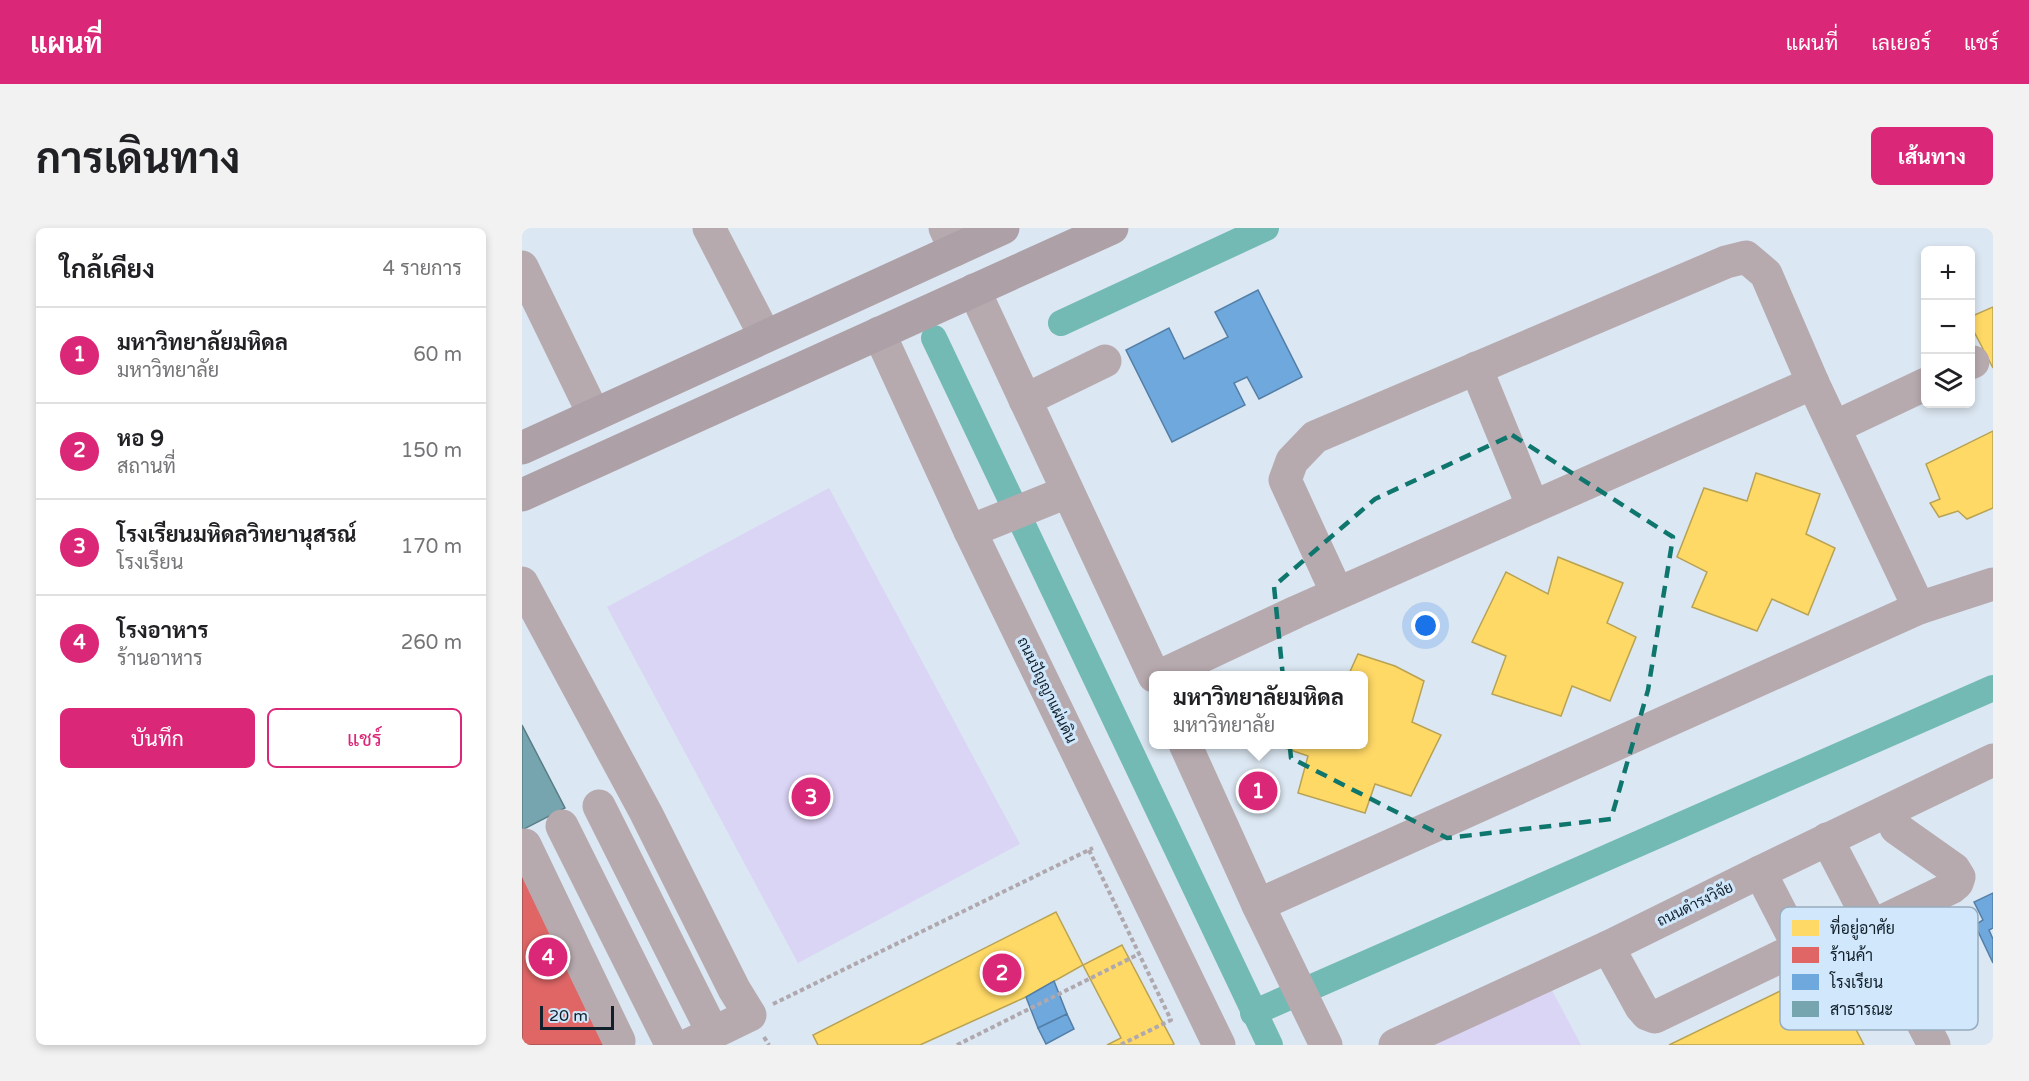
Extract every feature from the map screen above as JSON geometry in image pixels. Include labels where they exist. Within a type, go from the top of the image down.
[{"type":"main road","points":[[522,448],[765,336],[950,239],[1003,228]]},
{"type":"main road","points":[[522,495],[1112,228]]},
{"type":"main road","points":[[950,239],[974,290]]},
{"type":"street","points":[[709,228],[765,336]]},
{"type":"street","points":[[1337,594],[1285,480],[1292,461],[1316,437],[1726,262],[1746,257],[1766,274],[1812,383],[1835,427],[1918,608]]},
{"type":"street","points":[[522,267],[532,315],[594,415]]},
{"type":"street","points":[[974,290],[1152,671]]},
{"type":"street","name":"ถนนปัญญาแผ่นดิน","points":[[879,333],[970,531],[1219,1045]]},
{"type":"street","points":[[1025,400],[1105,361]]},
{"type":"street","points":[[1476,368],[1533,507]]},
{"type":"street","points":[[1169,671],[1812,383]]},
{"type":"street","points":[[1835,427],[1921,386]]},
{"type":"street","points":[[970,531],[1067,492]]},
{"type":"street","points":[[522,583],[646,813],[734,989],[750,1015],[701,1039],[599,806]]},
{"type":"street","points":[[1258,905],[1918,608],[1993,584]]},
{"type":"street","points":[[1187,749],[1258,905],[1326,1045]]},
{"type":"street","name":"ถนนดำรงวิจัย","points":[[1395,1045],[1608,947],[1993,760]]},
{"type":"street","points":[[562,826],[667,1033],[615,1043],[523,845],[632,789]]},
{"type":"street","points":[[1896,828],[1954,869],[1959,877],[1957,884],[1951,888],[1912,907]]},
{"type":"street","points":[[1827,839],[1862,907]]},
{"type":"street","points":[[1760,872],[1780,911]]},
{"type":"street","points":[[1608,947],[1641,1007],[1647,1014],[1655,1017],[1780,957]]},
{"type":"street","points":[[1927,1030],[1935,1045]]},
{"type":"path","points":[[750,1015],[1118,836]]},
{"type":"path","points":[[1089,850],[1171,1020],[1120,1045]]},
{"type":"path","points":[[957,1045],[1139,954]]},
{"type":"highlighted area","points":[[1512,435],[1673,537],[1648,690],[1611,819],[1447,838],[1291,758],[1274,586],[1375,499]]},
{"type":"shaded area","points":[[829,488],[1020,844],[798,963],[607,607]]},
{"type":"shaded area","points":[[1547,981],[1581,1045],[1425,1045]]},
{"type":"building: ที่อยู่อาศัย","points":[[1993,307],[1993,368],[1975,334],[1975,315]]},
{"type":"building: ที่อยู่อาศัย","points":[[1993,431],[1993,508],[1967,519],[1958,511],[1939,517],[1930,503],[1940,499],[1926,464]]},
{"type":"building: ที่อยู่อาศัย","points":[[1756,473],[1820,494],[1806,534],[1835,548],[1808,615],[1772,599],[1757,631],[1692,607],[1707,572],[1677,557],[1704,488],[1747,501]]},
{"type":"building: ที่อยู่อาศัย","points":[[1558,557],[1623,583],[1607,623],[1636,637],[1610,701],[1572,686],[1561,716],[1492,694],[1506,656],[1472,642],[1506,572],[1548,594]]},
{"type":"building: ที่อยู่อาศัย","points":[[1358,654],[1395,666],[1424,681],[1412,722],[1441,735],[1411,796],[1375,784],[1365,813],[1298,793],[1308,756],[1288,749],[1368,749],[1368,671],[1350,671]]},
{"type":"building: ที่อยู่อาศัย","points":[[1056,912],[1083,965],[1026,997],[920,1045],[818,1045],[813,1035]]},
{"type":"building: ที่อยู่อาศัย","points":[[1122,945],[1174,1044],[1107,1045],[1121,1038],[1083,965]]},
{"type":"building: ที่อยู่อาศัย","points":[[1780,991],[1780,1030],[1856,1030],[1864,1045],[1669,1045]]},
{"type":"building: ร้านค้า","points":[[522,869],[615,1045],[522,1045]]},
{"type":"building: โรงเรียน","points":[[1258,290],[1302,377],[1259,399],[1247,377],[1234,383],[1245,405],[1172,442],[1126,350],[1169,328],[1184,359],[1228,337],[1215,312]]},
{"type":"building: โรงเรียน","points":[[1993,893],[1993,928],[1989,930],[1993,939],[1993,963],[1978,931],[1978,923],[1983,920],[1974,902]]},
{"type":"building: โรงเรียน","points":[[1054,981],[1067,1014],[1038,1028],[1026,997]]},
{"type":"building: โรงเรียน","points":[[1067,1014],[1074,1029],[1046,1044],[1038,1028]]},
{"type":"building: สาธารณะ","points":[[522,725],[565,808],[522,830]]},
{"type":"waterway","points":[[1061,323],[1266,228]]},
{"type":"waterway","points":[[934,338],[1270,1045]]},
{"type":"waterway","points":[[1253,1013],[1993,688]]},
{"type":"place","name":"มหาวิทยาลัยมหิดล","points":[[1258,791]]},
{"type":"place","name":"โรงเรียนมหิดลวิทยานุสรณ์","points":[[811,797]]},
{"type":"place","name":"โรงอาหาร","points":[[548,957]]},
{"type":"place","name":"หอ 9","points":[[1002,973]]}]
